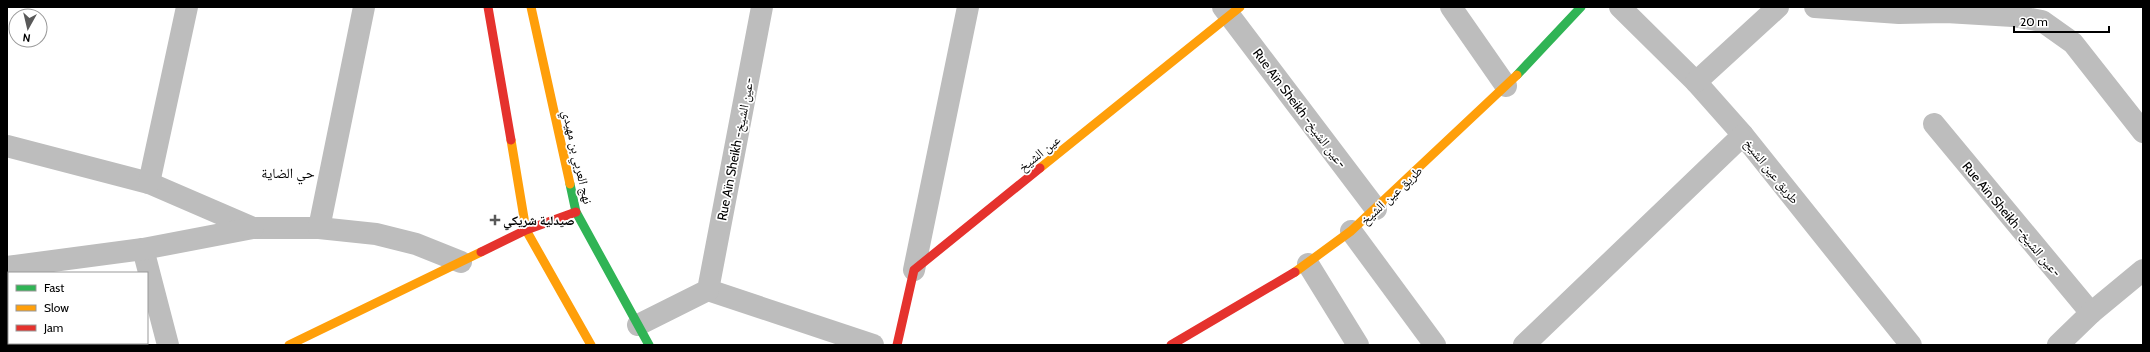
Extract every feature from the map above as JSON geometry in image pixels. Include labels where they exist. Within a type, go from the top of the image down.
[{"type":"main road","points":[[488,7],[526,230],[591,345]]},
{"type":"main road","name":"نهج العربي بن مهيدي","points":[[531,7],[576,212],[649,345]]},
{"type":"main road","name":"طريق عين الشيخ","points":[[1171,345],[1308,264],[1351,231],[1506,86],[1581,7]]},
{"type":"main road","name":"عين الشيخ","points":[[914,270],[1231,10]]},
{"type":"main road","points":[[289,345],[526,230],[576,212]]},
{"type":"main road","points":[[897,345],[914,270]]},
{"type":"street","points":[[148,183],[187,7]]},
{"type":"street","points":[[319,228],[364,7]]},
{"type":"street","name":"Rue Aïn Sheikh -عين الشيخ-","points":[[708,290],[762,7]]},
{"type":"street","points":[[914,270],[968,7]]},
{"type":"street","points":[[1451,7],[1506,86]]},
{"type":"street","name":"طريق عين الشيخ","points":[[1620,7],[1696,82],[1743,135],[1911,345]]},
{"type":"street","points":[[1696,82],[1778,7]]},
{"type":"street","points":[[1815,7],[1900,13],[1946,12],[2013,16],[2042,22],[2073,43],[2143,132]]},
{"type":"street","name":"Rue Aïn Sheikh -عين الشيخ-","points":[[1231,10],[1376,209]]},
{"type":"street","name":"Rue Aïn Sheikh -عين الشيخ-","points":[[1934,124],[2091,313]]},
{"type":"street","points":[[1524,345],[1743,135]]},
{"type":"street","points":[[7,146],[148,183],[254,228]]},
{"type":"street","points":[[7,267],[143,249],[254,228],[319,228],[390,237],[416,244],[461,262]]},
{"type":"street","points":[[1351,231],[1435,345]]},
{"type":"street","points":[[143,249],[168,345]]},
{"type":"street","points":[[1308,264],[1358,345]]},
{"type":"street","points":[[2058,345],[2091,313],[2143,270]]},
{"type":"street","points":[[638,325],[708,290],[873,345]]},
{"type":"traffic: fast","points":[[1517,75],[1581,7]]},
{"type":"traffic: fast","points":[[570,184],[576,212],[649,345]]},
{"type":"traffic: slow","points":[[531,7],[570,184]]},
{"type":"traffic: slow","points":[[1040,168],[1240,7]]},
{"type":"traffic: slow","points":[[1295,272],[1351,231],[1517,75]]},
{"type":"traffic: slow","points":[[511,140],[526,230],[591,345]]},
{"type":"traffic: slow","points":[[289,345],[481,252]]},
{"type":"traffic: jam","points":[[488,7],[511,140]]},
{"type":"traffic: jam","points":[[897,345],[914,270],[1040,168]]},
{"type":"traffic: jam","points":[[481,252],[526,230],[576,212]]},
{"type":"traffic: jam","points":[[1171,345],[1295,272]]},
{"type":"place","name":"صيدلية شريكي","points":[[495,220]]},
{"type":"district","name":"حي الضاية","points":[[288,173]]}]
